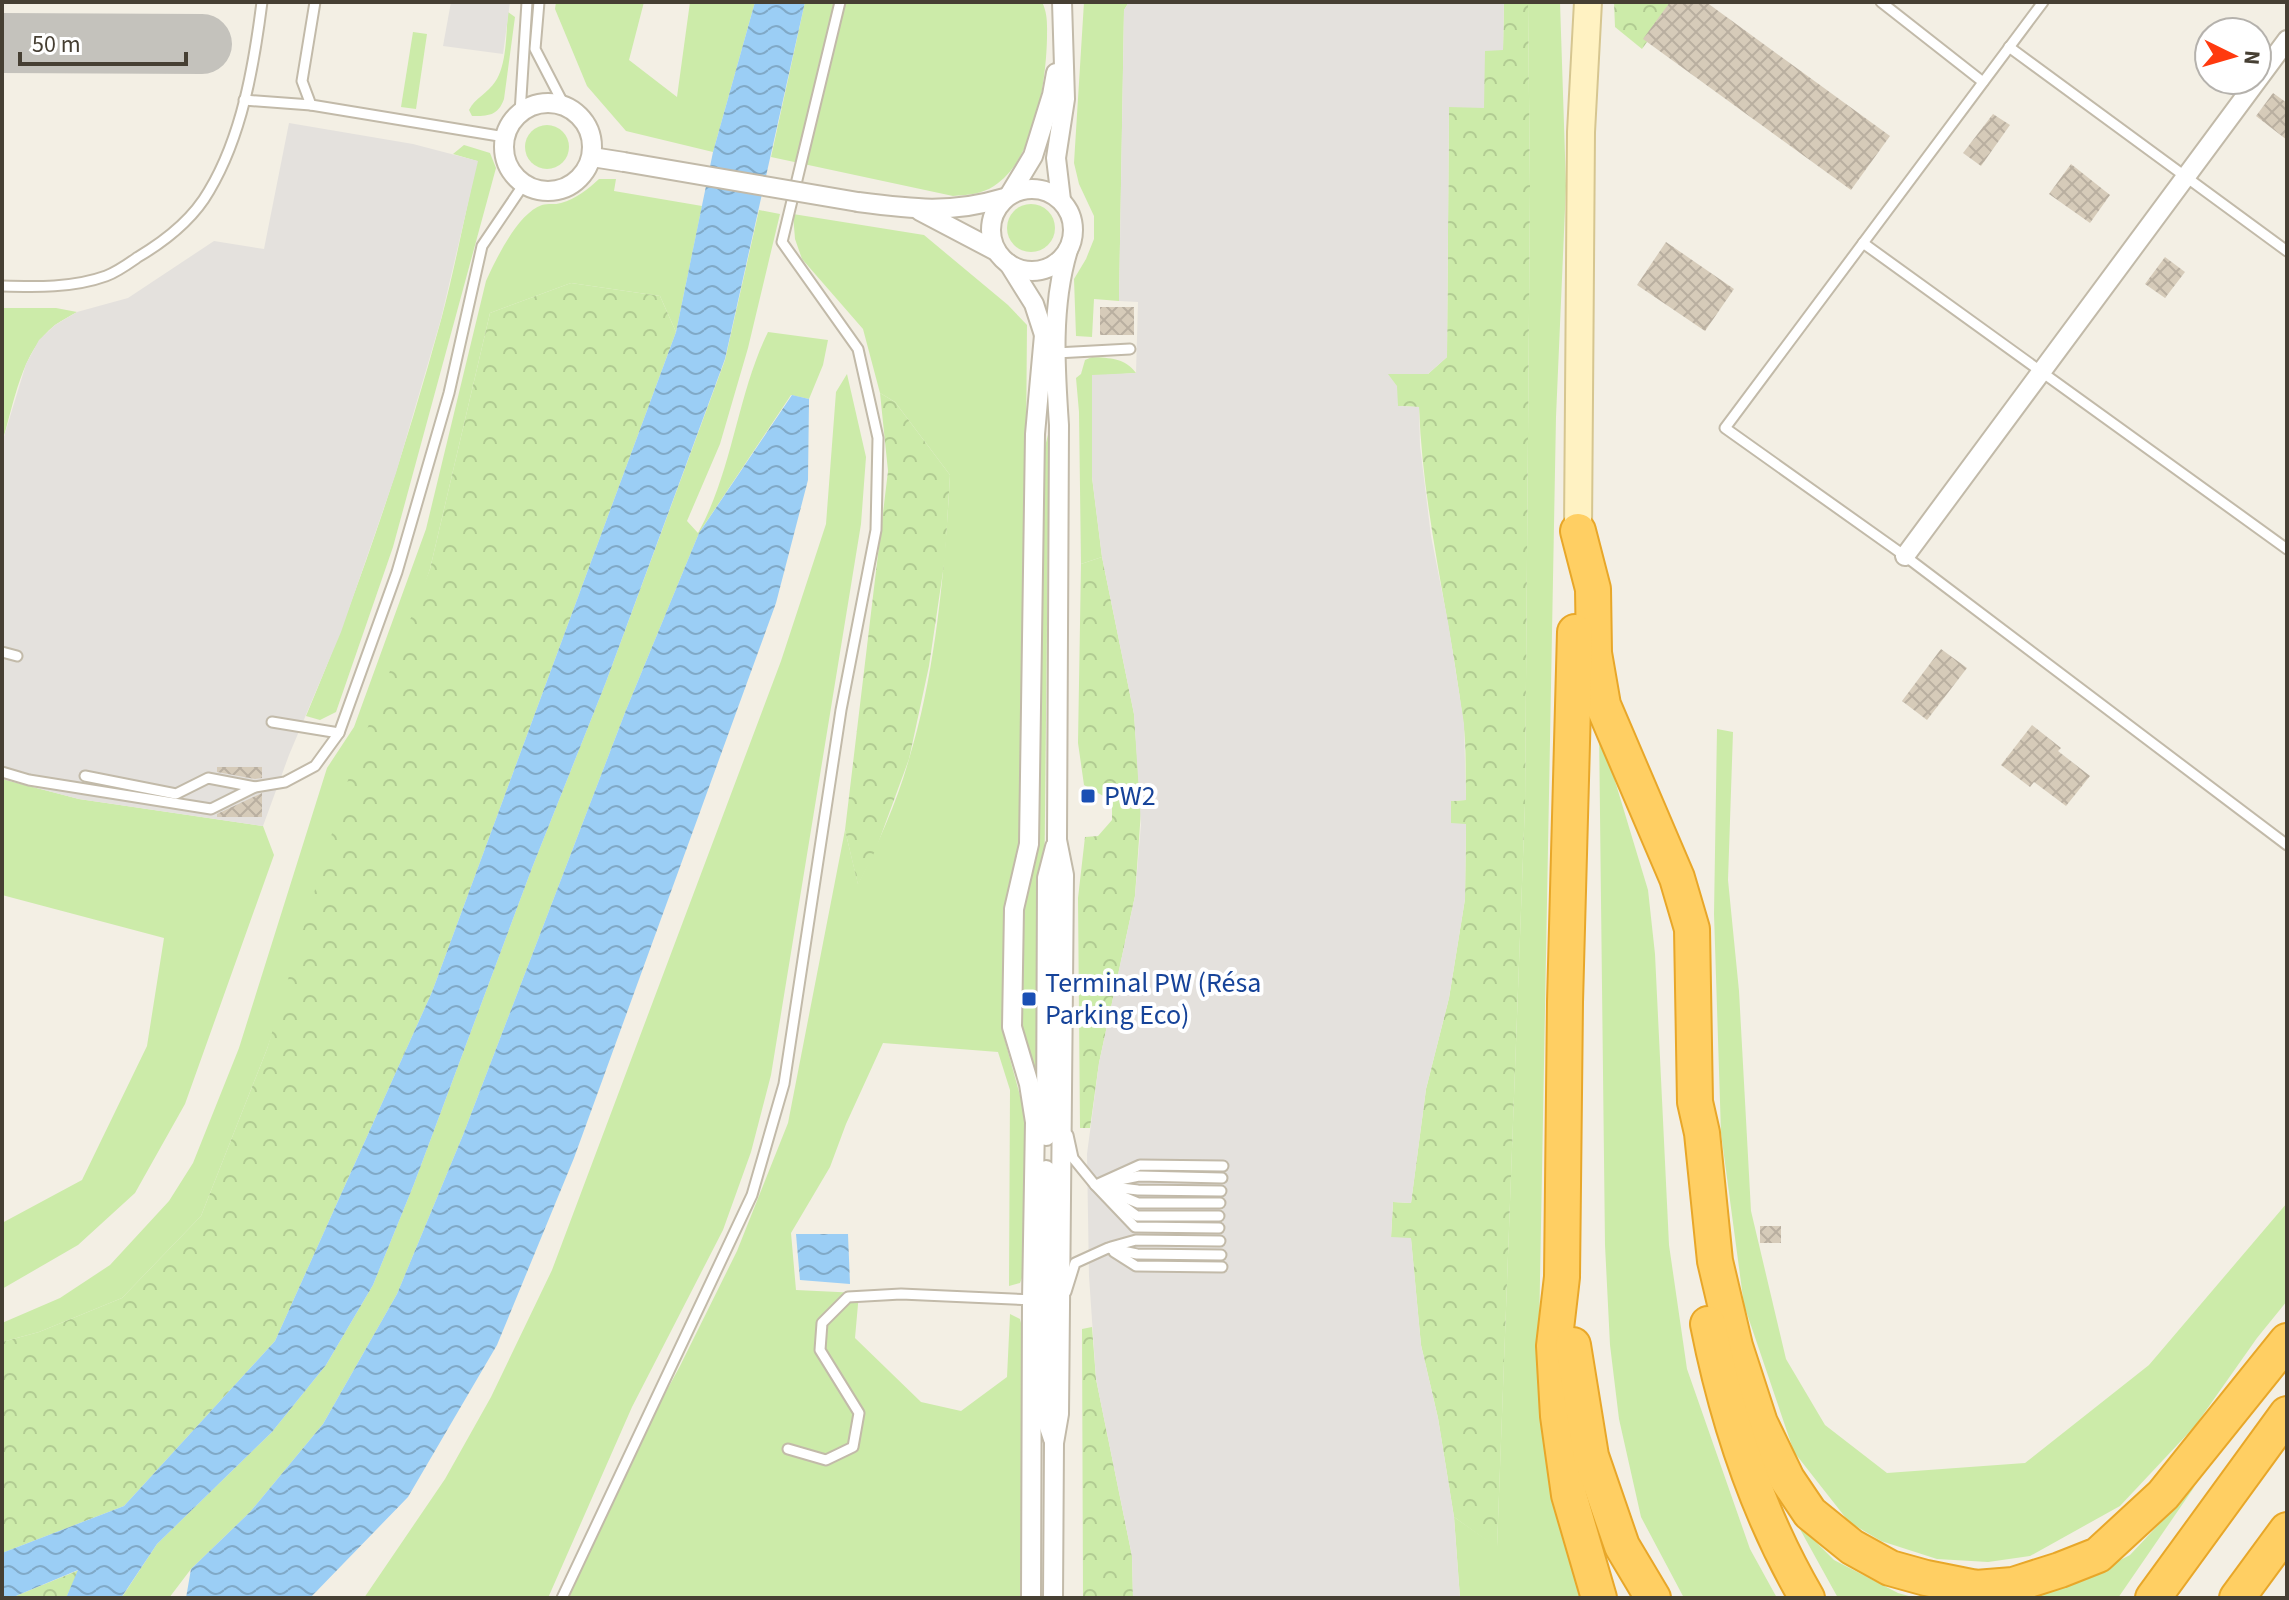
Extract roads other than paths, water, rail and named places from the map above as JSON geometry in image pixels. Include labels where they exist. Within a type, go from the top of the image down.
[{"type":"highway","points":[[1578,531],[1593,589],[1594,653],[1603,705],[1677,878],[1692,929],[1695,1102],[1702,1133],[1715,1261],[1735,1346],[1760,1423],[1787,1479],[1810,1513],[1852,1547],[1890,1568],[1976,1588],[2013,1585],[2098,1555],[2163,1495],[2287,1341]]},
{"type":"highway","points":[[1578,531],[1565,1002],[1562,1277],[1554,1346],[1558,1416],[1569,1495],[1599,1598]]},
{"type":"highway","points":[[1695,1102],[1688,1134],[1695,1256],[1720,1384],[1758,1498],[1807,1598]]},
{"type":"highway","points":[[1562,1277],[1591,1456],[1622,1546],[1653,1598]]},
{"type":"highway","points":[[2153,1598],[2287,1414]]},
{"type":"highway","points":[[2237,1598],[2287,1530]]},
{"type":"main road","points":[[1573,2],[1581,132]]},
{"type":"main road","points":[[1578,531],[1581,132],[1588,2]]},
{"type":"street","points":[[1031,1598],[1046,1304],[1062,1108],[1064,875],[1057,840],[1059,425],[1056,353],[1058,297],[1073,238],[1073,224],[1061,200],[1056,158],[1065,99],[1062,2]]},
{"type":"street","points":[[1905,556],[2287,40]]},
{"type":"street","points":[[1056,374],[1034,304],[1002,258],[990,229],[992,218],[1033,156],[1052,95],[1061,43]]},
{"type":"street","points":[[540,103],[564,105],[584,120],[590,132],[592,157],[577,181],[551,192],[537,190],[514,175],[507,163],[505,137],[510,124],[520,113],[540,103]]},
{"type":"street","points":[[592,157],[918,210],[971,208],[1023,189],[1036,188],[1050,192],[1061,200]]},
{"type":"street","points":[[918,210],[1021,270],[1048,268],[1068,250]]},
{"type":"street","points":[[1044,335],[1035,434],[1029,844],[1014,909],[1012,1027],[1029,1084],[1035,1122],[1046,1304]]},
{"type":"street","points":[[1053,1598],[1054,1443],[1045,1415],[1047,878],[1057,840]]},
{"type":"lane","points":[[2,286],[63,286],[107,276],[146,253],[179,228],[208,193],[228,153],[244,100],[262,2]]},
{"type":"lane","points":[[311,105],[302,81],[315,2]]},
{"type":"lane","points":[[520,113],[527,2]]},
{"type":"lane","points":[[539,2],[535,49],[564,105]]},
{"type":"lane","points":[[562,1598],[752,1195],[784,1084],[841,710],[876,530],[878,438],[858,349],[782,242],[840,2]]},
{"type":"lane","points":[[1881,2],[1983,82]]},
{"type":"lane","points":[[2043,2],[1725,428],[1905,556],[2287,845]]},
{"type":"lane","points":[[2009,47],[2287,251]]},
{"type":"lane","points":[[244,100],[311,105],[505,137]]},
{"type":"lane","points":[[2,772],[29,780],[211,809],[255,787],[285,782],[315,766],[339,733],[397,572],[449,393],[482,246],[524,184]]},
{"type":"lane","points":[[1863,243],[2287,549]]},
{"type":"lane","points":[[1056,353],[1130,349]]},
{"type":"lane","points":[[2,652],[17,656]]},
{"type":"lane","points":[[272,722],[339,733]]},
{"type":"lane","points":[[85,776],[176,794],[208,778],[255,787]]},
{"type":"lane","points":[[1062,1108],[1073,1158],[1135,1227],[1219,1228]]},
{"type":"lane","points":[[1095,1185],[1140,1165],[1223,1166]]},
{"type":"lane","points":[[1095,1185],[1139,1176],[1222,1178]]},
{"type":"lane","points":[[1095,1185],[1138,1190],[1221,1191]]},
{"type":"lane","points":[[1095,1185],[1138,1203],[1220,1203]]},
{"type":"lane","points":[[1095,1185],[1137,1216],[1219,1216]]},
{"type":"lane","points":[[788,1449],[826,1460],[853,1447],[859,1413],[820,1350],[822,1323],[848,1297],[901,1294],[1046,1304],[1075,1263],[1108,1248],[1136,1240],[1220,1241]]},
{"type":"lane","points":[[1108,1248],[1137,1254],[1221,1255]]},
{"type":"lane","points":[[1108,1248],[1136,1266],[1222,1267]]},
{"type":"water","points":[[755,2],[805,2],[725,359],[606,682],[373,1285],[326,1365],[272,1432],[157,1544],[121,1598],[66,1598],[78,1570],[11,1598],[2,1598],[2,1553],[124,1506],[275,1341],[432,992],[676,332],[713,152]]},
{"type":"water","points":[[792,395],[809,399],[808,480],[776,603],[574,1158],[497,1345],[408,1497],[310,1598],[186,1598],[191,1569],[250,1512],[323,1424],[397,1294],[463,1135],[626,710],[699,533]]},
{"type":"water","points":[[796,1234],[848,1234],[850,1284],[800,1280]]},
{"type":"place","name":"PW2","points":[[1088,796]]},
{"type":"place","name":"Terminal PW (Résa Parking Eco)","points":[[1029,999]]}]
